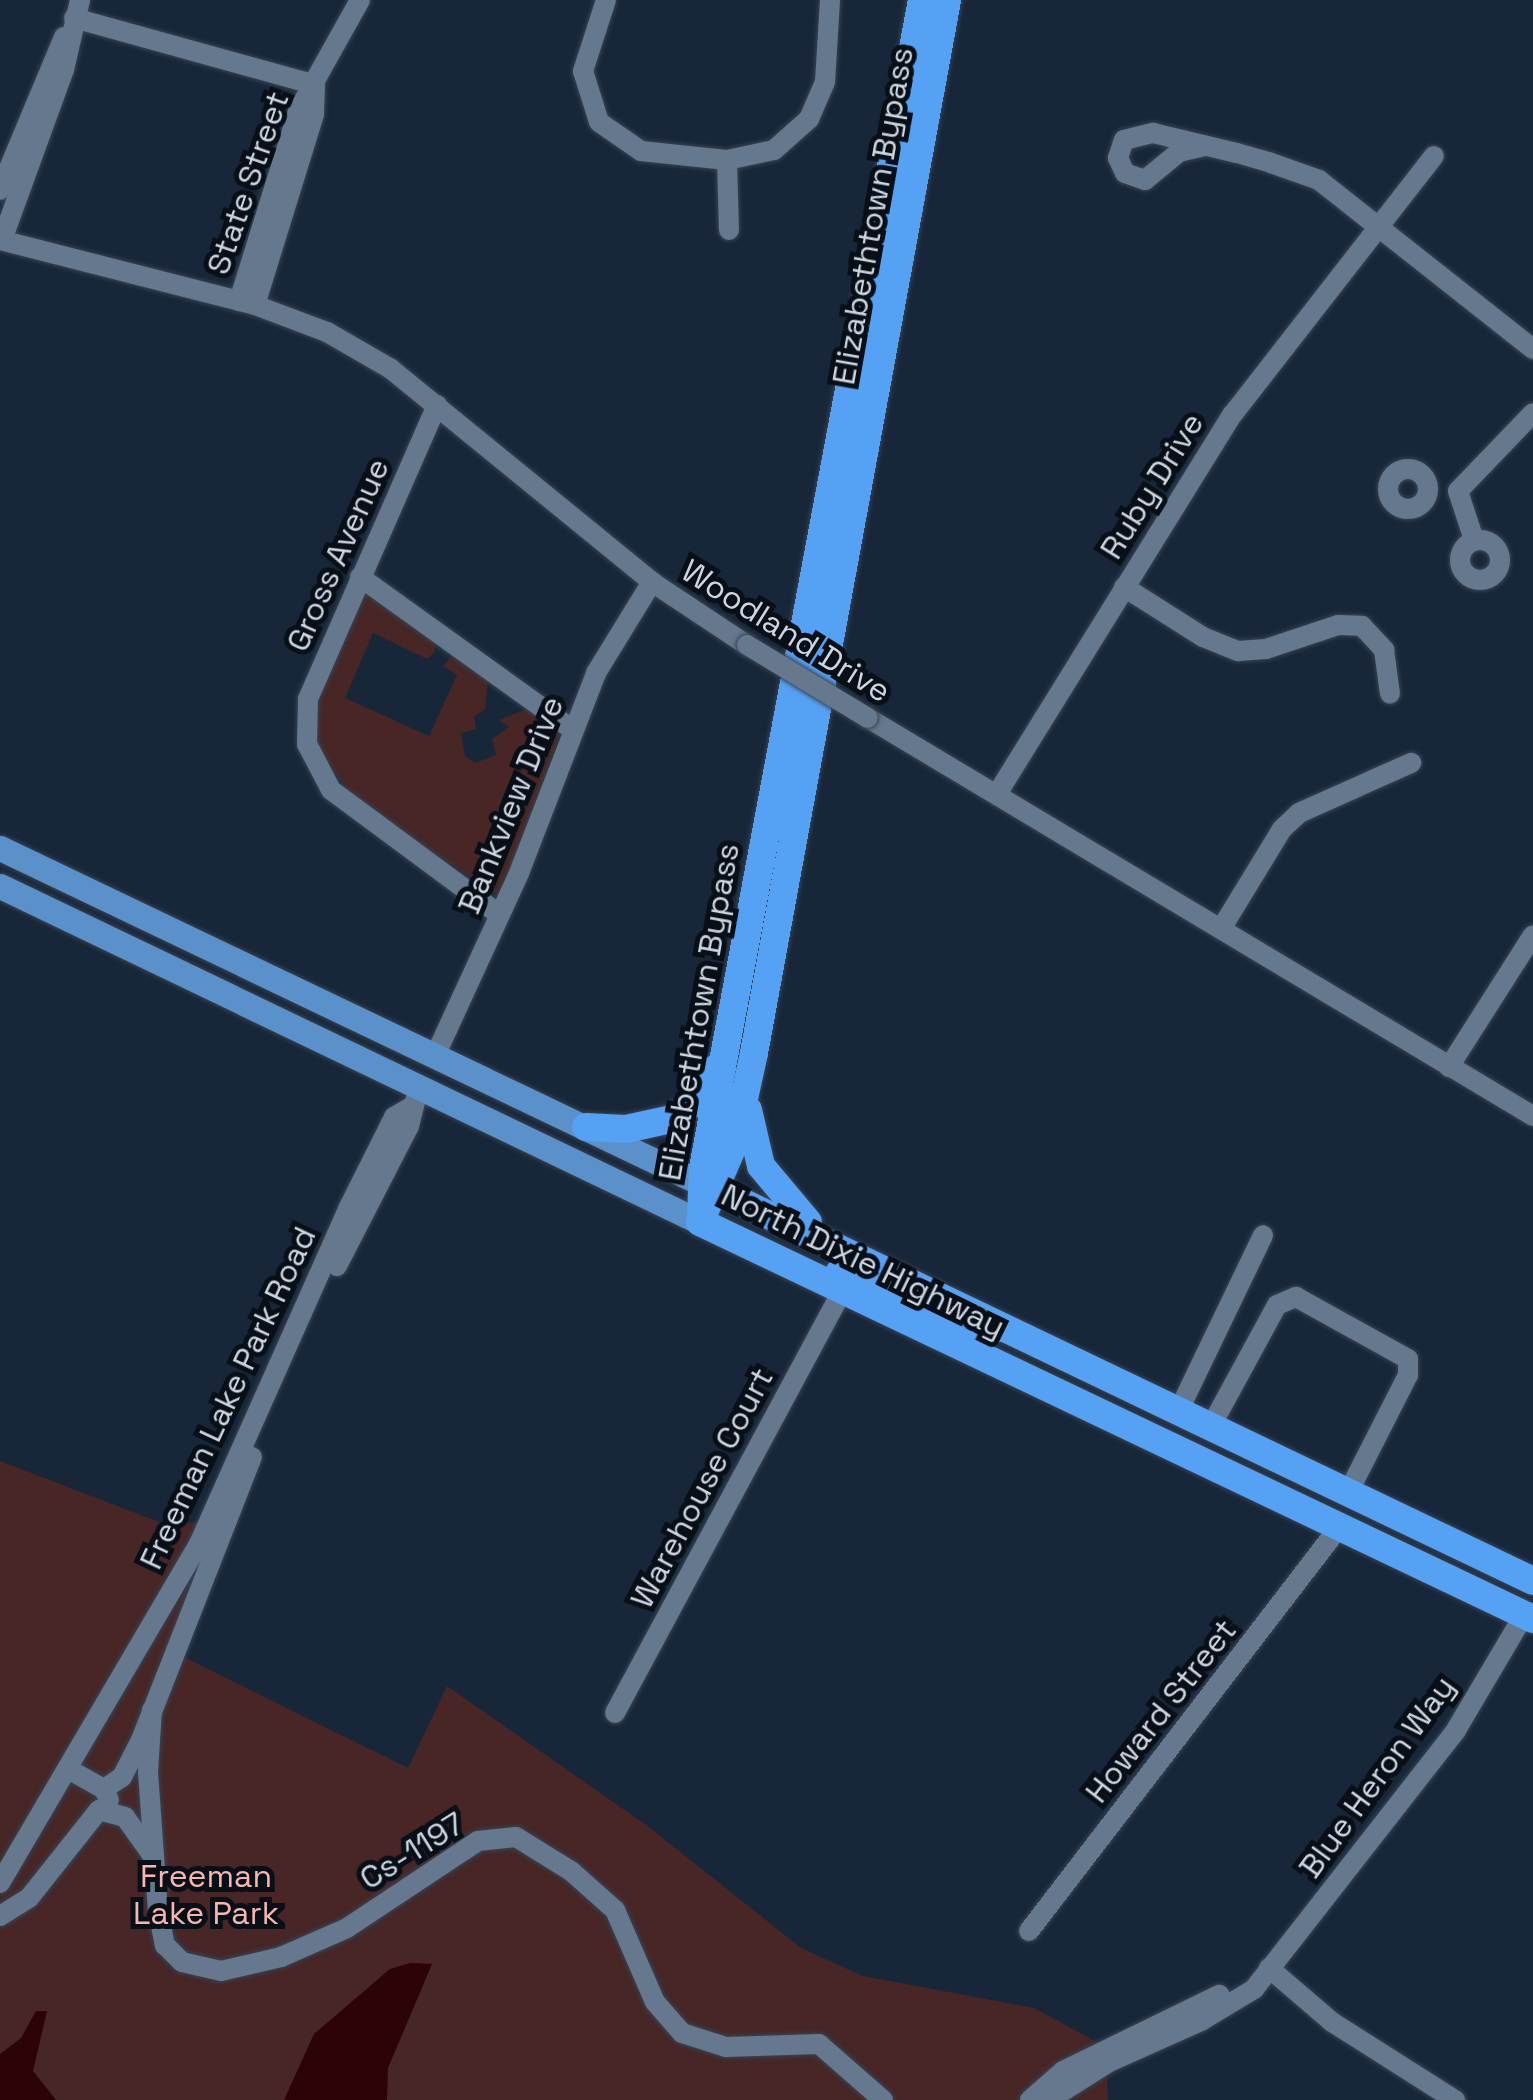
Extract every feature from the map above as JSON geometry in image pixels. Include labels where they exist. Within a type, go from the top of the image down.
[{"type":"highway","name":"Elizabethtown Bypass","points":[[711,1187],[730,1030],[922,0]]},
{"type":"highway","name":"Elizabethtown Bypass","points":[[700,1222],[754,1053],[948,0]]},
{"type":"highway","points":[[583,1126],[649,1126],[685,1110],[709,1084],[730,1030]]},
{"type":"highway","points":[[754,1053],[749,1125],[760,1166],[784,1201],[828,1240]]},
{"type":"highway","points":[[711,1187],[828,1240]]},
{"type":"highway","name":"North Dixie Highway","points":[[700,1222],[1030,1381],[1531,1611]]},
{"type":"highway","name":"North Dixie Highway","points":[[828,1240],[1533,1581]]},
{"type":"highway","points":[[790,1266],[831,1270],[972,1330],[1002,1324]]},
{"type":"highway","points":[[1030,1381],[1052,1371],[1216,1449],[1260,1452]]},
{"type":"highway","points":[[1171,1445],[1264,1478],[1510,1593],[1531,1611]]},
{"type":"main road","name":"North Dixie Highway","points":[[6,860],[110,900],[711,1187]]},
{"type":"main road","name":"North Dixie Highway","points":[[0,886],[261,1011],[416,1097],[700,1222]]},
{"type":"main road","points":[[95,932],[122,926],[298,1002],[314,998]]},
{"type":"main road","points":[[261,1011],[282,1006],[409,1058],[435,1056]]},
{"type":"main road","points":[[416,1097],[438,1080],[463,1083],[560,1127],[583,1126]]},
{"type":"street","name":"State Street","points":[[247,303],[298,111],[360,0]]},
{"type":"street","points":[[606,0],[583,72],[599,122],[641,150],[726,160],[774,150],[808,119],[827,73],[830,0]]},
{"type":"street","points":[[77,9],[314,85]]},
{"type":"street","points":[[0,190],[77,9]]},
{"type":"street","points":[[1,240],[64,70],[77,9]]},
{"type":"street","points":[[1205,146],[1319,180],[1533,349]]},
{"type":"street","name":"Ruby Drive","points":[[997,794],[1233,414],[1383,229],[1434,156]]},
{"type":"street","points":[[726,160],[730,230]]},
{"type":"street","name":"Woodland Drive","points":[[1,240],[247,303],[363,352],[438,405],[652,582],[747,645],[1533,1116]]},
{"type":"street","name":"Gross Avenue","points":[[438,405],[308,698],[306,732],[313,763],[331,790],[500,915]]},
{"type":"street","points":[[1458,491],[1533,413]]},
{"type":"street","points":[[1428,488],[1458,491]]},
{"type":"street","points":[[1458,491],[1474,540]]},
{"type":"street","points":[[360,578],[573,730]]},
{"type":"street","name":"Bankview Drive","points":[[435,1056],[500,915],[596,673],[652,582]]},
{"type":"street","points":[[1124,587],[1203,637],[1238,651],[1266,650],[1338,625],[1362,626],[1384,650],[1390,694]]},
{"type":"street","points":[[1221,929],[1282,829],[1299,813],[1411,762]]},
{"type":"street","points":[[1449,1067],[1533,935]]},
{"type":"street","name":"Freeman Lake Park Road","points":[[152,1710],[247,1467],[321,1299],[408,1126],[416,1097]]},
{"type":"street","name":"Freeman Lake Park Road","points":[[0,1883],[200,1544],[348,1209],[394,1116],[416,1097]]},
{"type":"street","points":[[1178,1412],[1263,1234]]},
{"type":"street","name":"Warehouse Court","points":[[616,1713],[842,1292]]},
{"type":"street","points":[[1210,1428],[1276,1305],[1296,1297],[1408,1359],[1408,1374],[1348,1493]]},
{"type":"street","name":"Howard Street","points":[[1029,1932],[1340,1526]]},
{"type":"street","name":"Blue Heron Way","points":[[1049,2100],[1108,2062],[1201,2021],[1254,1989],[1456,1730],[1531,1611]]},
{"type":"street","points":[[0,1916],[29,1898],[108,1799],[152,1710]]},
{"type":"street","name":"Cs-1197","points":[[152,1710],[148,1772],[165,1945],[194,1968],[221,1971],[314,1944],[478,1841],[516,1836],[571,1870],[615,1910],[655,2002],[682,2032],[726,2047],[819,2044],[883,2100]]},
{"type":"street","points":[[68,1769],[108,1799],[146,1840],[156,1863]]},
{"type":"street","points":[[1269,1968],[1332,2022],[1456,2100]]},
{"type":"street","name":"Blue Heron Way","points":[[1030,2100],[1063,2071],[1106,2047],[1269,1968]]},
{"type":"green space","points":[[366,588],[436,641],[435,652],[427,659],[373,633],[345,698],[429,736],[457,675],[443,666],[453,654],[488,678],[485,709],[474,717],[476,729],[461,733],[465,756],[475,763],[496,755],[492,739],[509,727],[499,720],[529,708],[561,732],[500,897],[356,801],[316,747],[314,710]]},
{"type":"green space","name":"Freeman Lake Park","points":[[0,1461],[159,1522],[210,1523],[182,1656],[408,1768],[447,1686],[649,1827],[801,1948],[863,1976],[1034,2008],[1106,2047],[1108,2100],[0,2100]]},
{"type":"shaded area","points":[[410,1963],[432,1964],[388,2068],[387,2100],[284,2100],[314,2034],[390,1969]]},
{"type":"shaded area","points":[[36,2011],[47,2011],[33,2071],[56,2100],[0,2100],[0,2054],[21,2038]]}]
